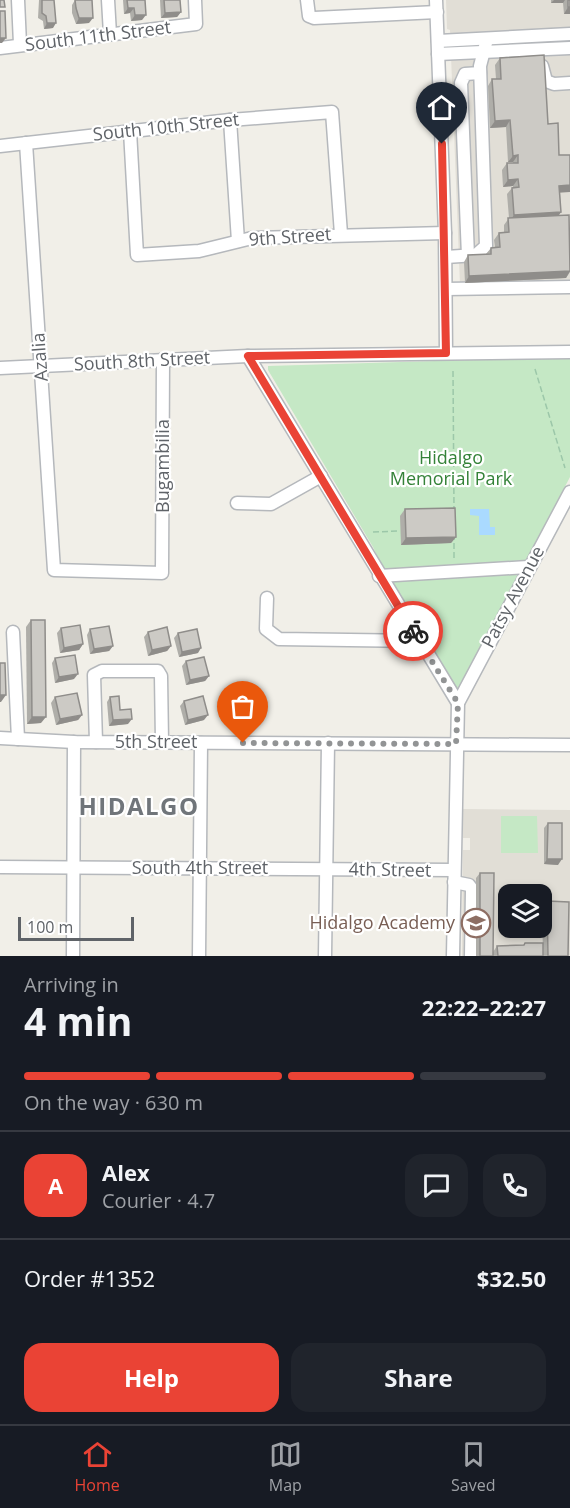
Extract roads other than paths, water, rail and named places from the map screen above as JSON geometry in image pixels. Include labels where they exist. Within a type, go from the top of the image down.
[{"type":"street","points":[[18,0],[20,44]]},
{"type":"street","points":[[108,0],[110,34]]},
{"type":"street","name":"South 11th Street","points":[[0,48],[196,24],[195,0]]},
{"type":"street","points":[[307,0],[309,16],[314,18],[436,6],[446,257],[446,353]]},
{"type":"street","points":[[438,48],[487,39],[570,34]]},
{"type":"street","points":[[446,257],[468,256],[482,252],[487,239],[480,73],[487,39]]},
{"type":"street","points":[[438,48],[483,54],[570,48]]},
{"type":"street","points":[[541,50],[546,81],[554,84],[570,83]]},
{"type":"street","points":[[468,256],[461,83],[465,75],[480,73]]},
{"type":"street","name":"South 10th Street","points":[[0,146],[230,120],[332,112],[341,234]]},
{"type":"street","points":[[230,120],[238,241]]},
{"type":"street","name":"9th Street","points":[[130,131],[137,255],[199,251],[252,238],[445,233]]},
{"type":"street","name":"Azalia","points":[[26,143],[54,570]]},
{"type":"street","points":[[446,289],[570,287]]},
{"type":"street","name":"South 8th Street","points":[[0,368],[248,356],[570,352]]},
{"type":"street","points":[[248,356],[379,576],[458,703],[453,956]]},
{"type":"street","name":"Bugambilia","points":[[54,570],[162,573],[163,359]]},
{"type":"street","points":[[237,503],[271,504],[321,476]]},
{"type":"street","name":"Patsy Avenue","points":[[458,703],[528,567],[570,492]]},
{"type":"street","points":[[379,576],[528,567]]},
{"type":"street","points":[[267,598],[266,629],[272,636],[279,639],[419,641]]},
{"type":"street","points":[[13,632],[18,740]]},
{"type":"street","points":[[96,742],[94,675],[102,671],[158,670],[161,676],[162,742]]},
{"type":"street","name":"5th Street","points":[[0,738],[74,742],[570,745]]},
{"type":"street","points":[[73,956],[74,742]]},
{"type":"street","points":[[199,956],[201,743]]},
{"type":"street","points":[[326,956],[328,743]]},
{"type":"street","points":[[0,867],[74,868]]},
{"type":"street","name":"South 4th Street","points":[[74,868],[326,869]]},
{"type":"street","name":"4th Street","points":[[326,869],[454,876]]},
{"type":"street","points":[[454,876],[472,889],[471,956]]},
{"type":"water","points":[[470,509],[489,509],[490,527],[495,527],[495,535],[479,535],[479,516],[470,515]]},
{"type":"place","name":"Hidalgo Academy","points":[[476,923]]},
{"type":"district","name":"HIDALGO","points":[[139,807]]},
{"type":"park label","name":"Hidalgo Memorial Park","points":[[451,468]]}]
